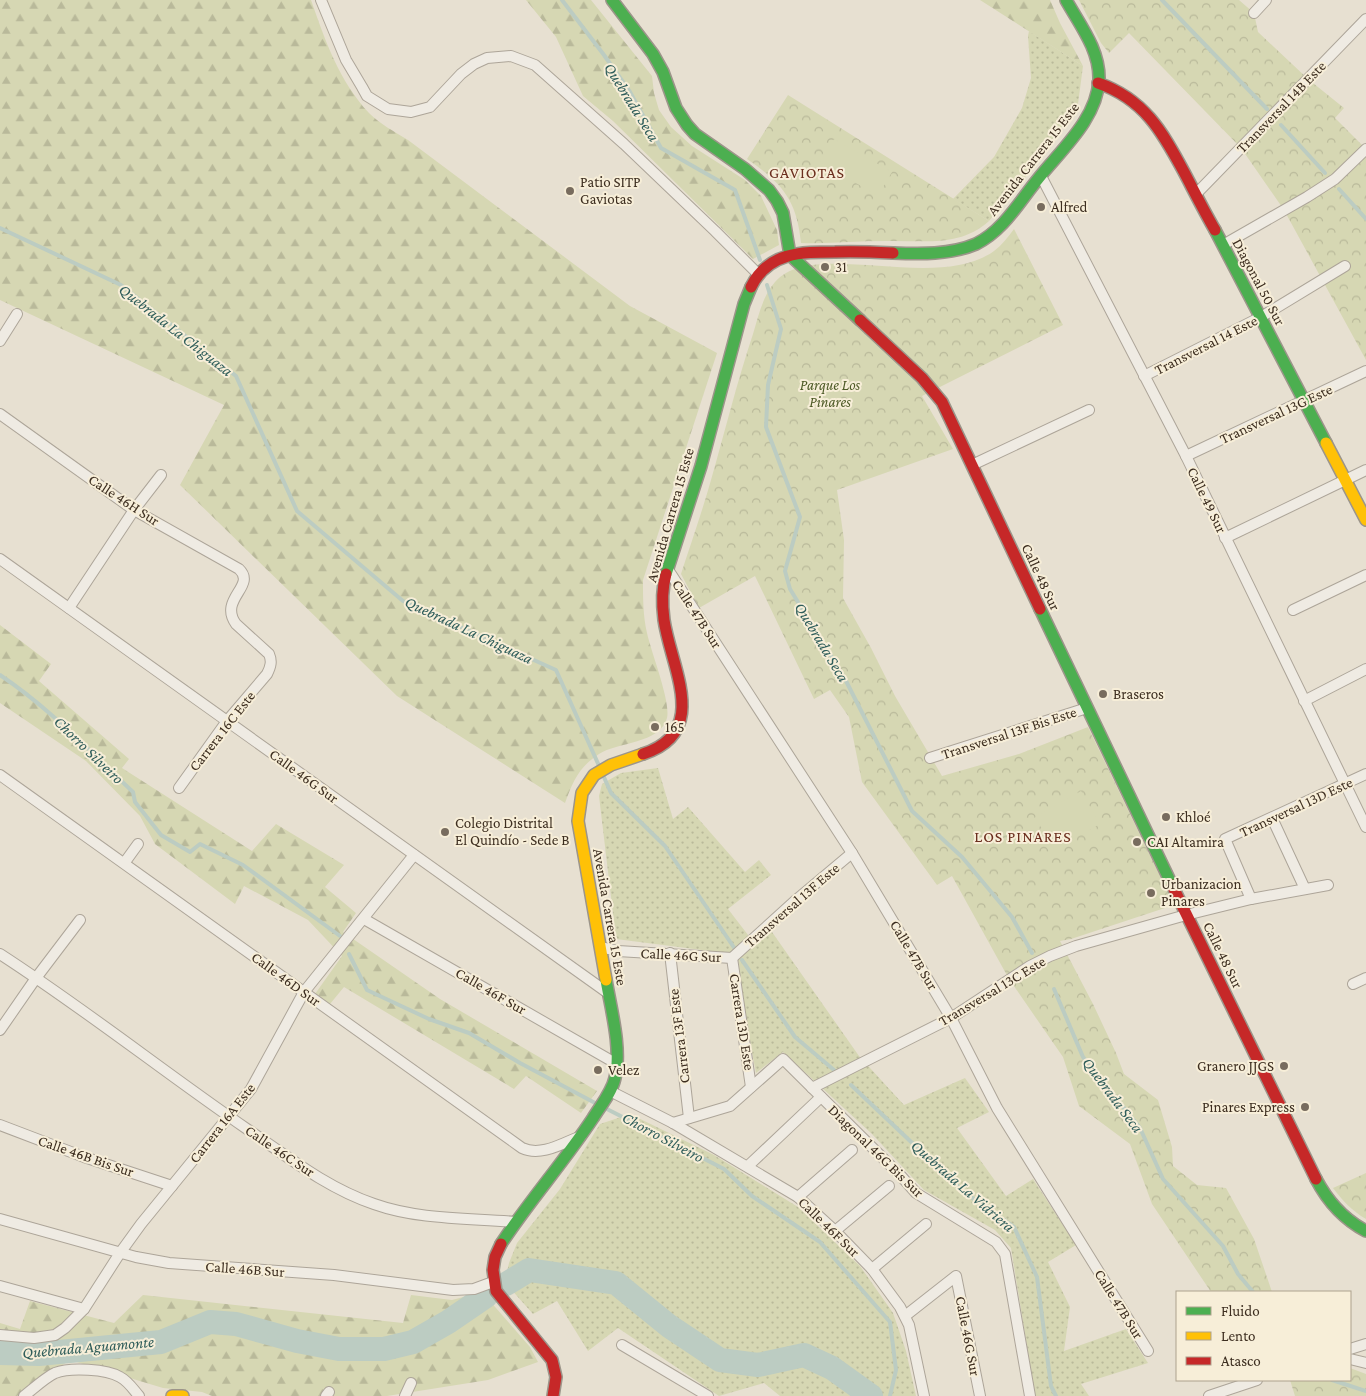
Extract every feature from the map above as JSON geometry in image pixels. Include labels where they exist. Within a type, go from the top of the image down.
[{"type":"street","points":[[321,0],[346,60],[367,96],[388,109],[411,112],[430,106],[461,74],[474,64],[487,58],[511,56],[535,66],[624,144],[758,275]]},
{"type":"street","points":[[612,0],[653,52],[664,76],[675,109],[687,127],[765,184],[776,198],[786,222],[790,255]]},
{"type":"street","name":"Avenida Carrera 15 Este","points":[[493,1282],[492,1270],[498,1248],[581,1136],[608,1095],[615,1079],[617,1064],[615,1034],[578,821],[579,803],[591,780],[600,770],[612,764],[656,751],[672,739],[680,725],[683,698],[664,620],[664,584],[667,568],[700,466],[749,290],[758,275],[767,266],[790,255],[832,251],[933,253],[957,250],[988,237],[1001,226],[1085,118],[1091,107],[1098,83],[1096,57],[1066,0]]},
{"type":"street","points":[[1254,13],[1266,0]]},
{"type":"street","name":"Transversal 14B Este","points":[[1196,194],[1366,19]]},
{"type":"street","name":"Diagonal 50 Sur","points":[[1098,83],[1119,91],[1144,110],[1166,139],[1366,520]]},
{"type":"street","points":[[1223,245],[1335,179],[1366,149]]},
{"type":"street","name":"Calle 49 Sur","points":[[1041,176],[1186,456],[1366,827]]},
{"type":"street","name":"Calle 48 Sur","points":[[790,255],[934,390],[949,416],[1186,915],[1323,1193],[1337,1212],[1355,1226],[1366,1230]]},
{"type":"street","name":"Transversal 14 Este","points":[[1144,376],[1261,317],[1345,266]]},
{"type":"street","points":[[0,341],[17,314]]},
{"type":"street","name":"Transversal 13G Este","points":[[1186,456],[1366,371]]},
{"type":"street","points":[[972,465],[1089,410]]},
{"type":"street","name":"Calle 46H Sur","points":[[0,414],[134,510],[239,569],[245,578],[232,602],[230,610],[232,618],[236,624],[269,654],[271,660],[267,674]]},
{"type":"street","points":[[1225,538],[1366,470]]},
{"type":"street","points":[[69,608],[134,510],[160,475]]},
{"type":"street","name":"Calle 46G Sur","points":[[0,559],[608,994]]},
{"type":"street","name":"Calle 47B Sur","points":[[667,568],[852,853],[951,1018],[997,1108],[1148,1351]]},
{"type":"street","points":[[1293,610],[1366,575]]},
{"type":"street","points":[[1304,701],[1366,669]]},
{"type":"street","name":"Carrera 16C Este","points":[[178,788],[227,721],[267,674]]},
{"type":"street","name":"Transversal 13F Bis Este","points":[[930,758],[1087,708]]},
{"type":"street","name":"Transversal 13D Este","points":[[1251,899],[1225,839],[1366,774]]},
{"type":"street","name":"Calle 46D Sur","points":[[0,775],[125,862],[522,1148],[540,1151],[581,1136]]},
{"type":"street","points":[[1272,818],[1306,889]]},
{"type":"street","points":[[125,862],[138,844]]},
{"type":"street","name":"Transversal 13F Este","points":[[732,958],[796,900],[852,853]]},
{"type":"street","name":"Carrera 16A Este","points":[[0,1335],[34,1338],[55,1335],[65,1328],[84,1308],[120,1253],[251,1089],[304,992],[414,855]]},
{"type":"street","name":"Transversal 13C Este","points":[[812,1088],[951,1018],[1030,966],[1050,956],[1076,946],[1186,915],[1251,899],[1328,884]]},
{"type":"street","name":"Calle 46F Sur","points":[[364,919],[617,1064]]},
{"type":"street","points":[[0,1030],[80,920]]},
{"type":"street","name":"Calle 46G Sur","points":[[600,947],[618,951],[732,958]]},
{"type":"street","name":"Calle 46C Sur","points":[[0,954],[229,1117],[340,1190],[374,1204],[411,1214],[516,1222]]},
{"type":"street","name":"Carrera 13F Este","points":[[670,954],[689,1118]]},
{"type":"street","name":"Carrera 13D Este","points":[[732,958],[751,1087]]},
{"type":"street","points":[[1353,984],[1366,978]]},
{"type":"street","name":"Diagonal 46G Bis Sur","points":[[751,1087],[783,1059],[916,1193],[996,1242],[1005,1254],[1030,1396]]},
{"type":"street","points":[[673,1123],[730,1106],[751,1087]]},
{"type":"street","name":"Calle 46F Sur","points":[[608,1095],[673,1123],[748,1166],[798,1197],[835,1231],[872,1269],[900,1306],[909,1325],[924,1396]]},
{"type":"street","points":[[748,1166],[821,1097]]},
{"type":"street","name":"Calle 46B Bis Sur","points":[[0,1125],[84,1157],[172,1186]]},
{"type":"street","points":[[798,1197],[852,1150]]},
{"type":"street","points":[[835,1231],[889,1186]]},
{"type":"street","name":"Calle 46B Sur","points":[[0,1219],[120,1253],[169,1263],[334,1275],[453,1290],[474,1289],[493,1282]]},
{"type":"street","points":[[872,1269],[926,1224]]},
{"type":"street","name":"Calle 46G Sur","points":[[905,1316],[956,1276],[980,1396]]},
{"type":"street","points":[[493,1282],[500,1297],[552,1360],[556,1377],[553,1396]]},
{"type":"street","points":[[0,1286],[84,1308]]},
{"type":"street","points":[[1351,1349],[1366,1344]]},
{"type":"street","points":[[622,1345],[708,1396]]},
{"type":"street","points":[[1351,1358],[1366,1363]]},
{"type":"street","points":[[24,1396],[56,1373],[86,1370],[119,1376],[139,1396]]},
{"type":"street","points":[[1209,1396],[1254,1381]]},
{"type":"street","points":[[405,1396],[411,1383]]},
{"type":"street","points":[[172,1396],[183,1396]]},
{"type":"green space","points":[[0,0],[311,0],[341,74],[358,101],[373,117],[408,140],[630,306],[717,353],[643,580],[646,627],[666,701],[667,718],[663,727],[647,738],[607,750],[592,759],[578,775],[565,803],[397,696],[180,485],[224,405],[0,300]]},
{"type":"green space","points":[[526,0],[591,0],[652,76],[659,110],[671,127],[692,146],[745,180],[761,196],[777,230],[779,245],[753,259],[613,121],[583,96],[556,37]]},
{"type":"green space","points":[[980,0],[1050,0],[1083,66]]},
{"type":"green space","points":[[1079,0],[1239,0],[1254,13],[1258,32],[1308,79],[1344,108],[1335,118],[1366,149],[1366,360],[1284,210],[1241,148],[1129,33],[1109,53],[1101,43]]},
{"type":"green space","points":[[1029,31],[1083,66],[1078,104],[1022,182],[989,221],[953,199],[994,157],[1022,108],[1031,78]]},
{"type":"green space","points":[[788,95],[989,221],[977,230],[965,235],[940,241],[801,243],[796,215],[786,194],[770,176],[747,159]]},
{"type":"green space","points":[[834,139],[892,172],[878,196],[820,162]]},
{"type":"green space","name":"Parque Los Pinares","points":[[1014,229],[1063,325],[922,396],[953,449],[837,490],[844,540],[843,598],[895,696],[942,776],[1019,754],[1088,727],[1174,905],[1060,941],[1093,1004],[1124,1074],[1158,1100],[1172,1147],[1173,1166],[1197,1185],[1226,1188],[1254,1239],[1272,1291],[1210,1291],[1152,1204],[1130,1144],[1079,1106],[1063,1057],[1009,979],[952,876],[937,885],[862,782],[849,717],[830,690],[814,699],[755,576],[699,608],[681,574],[708,492],[736,388],[759,314],[767,293],[775,282],[793,270],[817,264],[909,268],[941,267],[969,263],[994,251]]},
{"type":"green space","points":[[0,625],[51,664],[39,681],[129,759],[122,768],[252,851],[276,824],[344,865],[325,887],[356,913],[343,932],[440,999],[597,1091],[581,1113],[526,1076],[514,1089],[344,987],[330,1004],[315,994],[342,956],[308,920],[244,886],[235,904],[155,844],[140,816],[86,761],[0,703]]},
{"type":"green space","points":[[658,768],[673,819],[688,807],[745,872],[759,860],[771,875],[728,909],[755,944],[772,932],[859,1056],[904,1105],[965,1078],[989,1112],[957,1128],[1006,1196],[1033,1179],[1076,1245],[1048,1262],[1070,1307],[1064,1351],[1126,1329],[1148,1363],[1081,1384],[1089,1396],[1035,1396],[1011,1248],[995,1230],[924,1190],[872,1134],[783,1052],[756,1073],[733,954],[616,939],[599,796],[602,784],[621,773]]},
{"type":"green space","points":[[1081,791],[1100,824],[1054,850],[1035,817]]},
{"type":"green space","points":[[630,1114],[714,1155],[798,1207],[860,1266],[893,1313],[906,1351],[916,1396],[780,1396],[764,1383],[719,1396],[618,1328],[588,1351],[557,1301],[533,1314],[509,1287],[506,1276],[517,1243],[560,1189],[600,1124]]},
{"type":"green space","points":[[1366,1173],[1366,1219],[1356,1213],[1333,1188]]},
{"type":"green space","points":[[482,1292],[530,1347],[538,1362],[488,1380],[387,1396],[212,1396],[202,1392],[163,1388],[70,1360],[17,1396],[0,1396],[0,1323],[20,1329],[30,1301],[114,1323],[143,1295],[403,1323],[411,1295],[452,1300]]},
{"type":"green space","points":[[1351,1368],[1366,1374],[1366,1396],[1295,1396],[1290,1381],[1351,1381]]},
{"type":"waterway","name":"Quebrada Seca","points":[[562,0],[630,92],[661,148],[735,190],[760,260]]},
{"type":"waterway","points":[[1162,0],[1267,109]]},
{"type":"waterway","points":[[1281,125],[1325,173]]},
{"type":"waterway","points":[[1339,189],[1366,219]]},
{"type":"waterway","name":"Quebrada La Chiguaza","points":[[0,228],[121,285],[236,376],[297,511],[403,601],[556,670],[600,768]]},
{"type":"waterway","name":"Quebrada Seca","points":[[767,285],[781,329],[768,385],[766,427],[800,517],[785,571],[790,589],[845,679],[912,811],[962,857],[1012,917],[1032,953]]},
{"type":"waterway","name":"Chorro Silveiro","points":[[0,675],[53,716],[133,792],[135,802],[161,835],[190,852],[200,844],[243,865],[340,936]]},
{"type":"waterway","name":"Quebrada La Chiguaza","points":[[603,775],[611,793],[665,846],[735,949]]},
{"type":"waterway","name":"Chorro Silveiro","points":[[349,954],[367,990],[429,1019],[469,1033],[597,1104]]},
{"type":"waterway","name":"Quebrada La Vidriera","points":[[742,960],[795,1037],[834,1070]]},
{"type":"waterway","name":"Quebrada Seca","points":[[1054,989],[1083,1057],[1140,1128],[1163,1179],[1223,1246],[1238,1274],[1252,1291]]},
{"type":"waterway","name":"Quebrada La Vidriera","points":[[851,1085],[964,1192],[1014,1227],[1037,1277],[1051,1386],[1056,1396]]},
{"type":"waterway","name":"Chorro Silveiro","points":[[603,1107],[724,1169],[752,1196],[820,1242],[890,1322],[896,1370],[890,1396]]},
{"type":"waterway","name":"Quebrada Aguamonte","points":[[506,1284],[529,1270],[616,1283],[669,1326],[720,1360],[758,1365],[804,1355],[832,1368],[871,1396]]},
{"type":"waterway","name":"Quebrada Aguamonte","points":[[0,1353],[39,1354],[161,1342],[210,1322],[236,1324],[297,1341],[339,1349],[384,1349],[413,1342],[448,1322],[486,1296]]},
{"type":"waterway","name":"Quebrada Seca","points":[[1335,1381],[1366,1391]]},
{"type":"traffic: fast","points":[[612,0],[653,54],[663,72],[676,108],[687,125],[695,134],[745,169],[769,190],[783,213],[790,255],[860,320]]},
{"type":"traffic: fast","points":[[893,253],[945,252],[966,248],[986,238],[1010,215],[1085,121],[1097,94],[1098,69],[1093,48],[1066,0]]},
{"type":"traffic: fast","points":[[1215,230],[1326,443]]},
{"type":"traffic: fast","points":[[666,574],[701,466],[744,304],[751,287]]},
{"type":"traffic: fast","points":[[1040,609],[1172,885]]},
{"type":"traffic: fast","points":[[501,1244],[582,1134],[614,1083],[617,1067],[617,1042],[606,980]]},
{"type":"traffic: fast","points":[[1316,1179],[1337,1209],[1350,1221],[1366,1231]]},
{"type":"traffic: slow","points":[[1326,443],[1366,520]]},
{"type":"traffic: slow","points":[[606,980],[578,821],[582,793],[594,775],[611,765],[643,754]]},
{"type":"traffic: slow","points":[[172,1396],[183,1396]]},
{"type":"traffic: jam","points":[[1098,83],[1128,98],[1150,118],[1168,143],[1215,230]]},
{"type":"traffic: jam","points":[[751,287],[758,275],[767,267],[787,256],[822,252],[893,253]]},
{"type":"traffic: jam","points":[[860,320],[922,378],[942,402],[1040,609]]},
{"type":"traffic: jam","points":[[643,754],[664,744],[676,731],[681,715],[682,697],[663,614],[663,591],[666,574]]},
{"type":"traffic: jam","points":[[1172,885],[1316,1179]]},
{"type":"traffic: jam","points":[[501,1244],[495,1257],[493,1270],[496,1291],[552,1360],[556,1377],[553,1396]]},
{"type":"place","name":"Patio SITP Gaviotas","points":[[570,191]]},
{"type":"place","name":"Alfred","points":[[1041,207]]},
{"type":"place","name":"31","points":[[825,267]]},
{"type":"place","name":"Braseros","points":[[1103,694]]},
{"type":"place","name":"165","points":[[655,727]]},
{"type":"place","name":"Khloé","points":[[1166,817]]},
{"type":"place","name":"Colegio Distrital El Quindío - Sede B","points":[[445,832]]},
{"type":"place","name":"CAI Altamira","points":[[1137,842]]},
{"type":"place","name":"Urbanizacion Pinares","points":[[1151,893]]},
{"type":"place","name":"Granero JJGS","points":[[1284,1066]]},
{"type":"place","name":"Velez","points":[[598,1070]]},
{"type":"place","name":"Pinares Express","points":[[1305,1107]]},
{"type":"district","name":"GAVIOTAS","points":[[807,172]]},
{"type":"district","name":"LOS PINARES","points":[[1023,836]]}]
